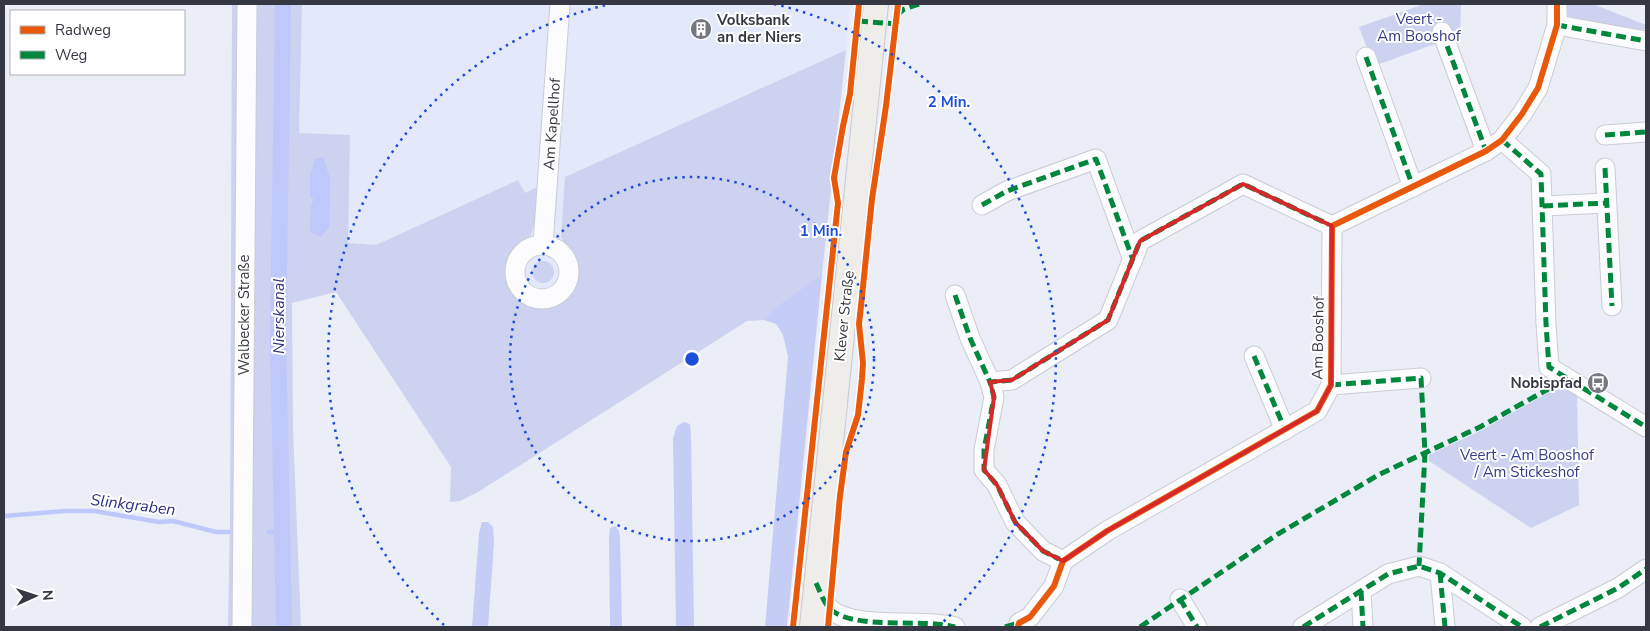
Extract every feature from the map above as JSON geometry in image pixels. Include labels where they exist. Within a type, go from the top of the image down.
[{"type":"main road","name":"Klever Straße","points":[[812,627],[876,4]]},
{"type":"street","name":"Walbecker Straße","points":[[242,627],[247,4]]},
{"type":"street","name":"Am Kapellhof","points":[[543,244],[560,4]]},
{"type":"street","points":[[990,382],[1012,380],[1108,320],[1140,241],[1244,184],[1332,226],[1413,187],[1502,140],[1522,114],[1538,88],[1557,25],[1557,4]]},
{"type":"street","points":[[1557,25],[1646,41]]},
{"type":"street","points":[[1442,32],[1486,150]]},
{"type":"street","points":[[1366,57],[1413,187]]},
{"type":"street","points":[[1605,135],[1646,132]]},
{"type":"street","points":[[1502,140],[1541,174],[1549,366],[1646,427]]},
{"type":"street","points":[[982,205],[1007,191],[1096,159],[1133,260]]},
{"type":"street","points":[[1604,168],[1612,306]]},
{"type":"street","points":[[1543,206],[1606,203]]},
{"type":"street","name":"Am Booshof","points":[[1063,561],[1107,531],[1317,411],[1331,385],[1332,226]]},
{"type":"street","points":[[955,295],[970,338],[990,382],[994,397],[984,450],[984,470],[997,485],[1015,522],[1043,551],[1063,561],[1054,586],[1030,617],[1014,626]]},
{"type":"street","points":[[1254,356],[1285,430]]},
{"type":"street","name":"Am Booshof","points":[[1331,385],[1421,378]]},
{"type":"street","points":[[1303,627],[1388,574],[1419,566],[1440,573],[1522,627]]},
{"type":"street","points":[[1540,627],[1618,588],[1646,570]]},
{"type":"street","points":[[1440,573],[1445,627]]},
{"type":"street","points":[[816,583],[829,608],[853,624],[934,623],[955,627]]},
{"type":"street","points":[[1361,591],[1363,627]]},
{"type":"street","points":[[1180,599],[1198,627]]},
{"type":"highlighted area","points":[[1243,184],[1332,226],[1331,385],[1317,411],[1107,531],[1063,561],[1043,551],[1015,522],[997,485],[984,470],[994,397],[990,382],[1012,380],[1108,320],[1140,241]]},
{"type":"shaded area","points":[[302,4],[851,4],[846,50],[565,177],[561,237],[563,243],[576,260],[579,273],[577,284],[565,300],[556,305],[541,307],[521,300],[509,280],[508,269],[511,259],[516,249],[532,233],[537,187],[525,193],[518,180],[376,245],[348,243],[350,135],[299,133]]},
{"type":"shaded area","points":[[323,157],[330,178],[329,228],[320,237],[310,232],[311,205],[314,199],[310,197],[310,176],[315,159]]},
{"type":"shaded area","points":[[822,274],[787,627],[765,627],[788,357],[783,335],[776,324],[764,320],[774,308]]},
{"type":"shaded area","points":[[684,422],[690,424],[691,437],[694,627],[676,627],[673,438],[677,426]]},
{"type":"shaded area","points":[[482,522],[488,522],[493,527],[494,543],[488,627],[472,627],[479,533]]},
{"type":"shaded area","points":[[615,526],[619,531],[620,537],[622,627],[610,627],[609,537],[610,528]]},
{"type":"green space","points":[[232,4],[239,4],[236,627],[228,627],[230,519]]},
{"type":"green space","points":[[255,4],[302,4],[299,133],[350,135],[348,243],[376,245],[518,180],[525,193],[537,187],[535,216],[530,237],[511,256],[508,270],[509,279],[513,289],[524,301],[535,306],[546,307],[567,299],[574,290],[578,280],[577,263],[561,237],[565,177],[846,50],[822,274],[774,308],[764,320],[747,321],[478,492],[460,501],[450,502],[451,467],[336,292],[292,303],[293,429],[301,627],[252,627]]},
{"type":"green space","name":"Veert - Am Booshof","points":[[1424,4],[1461,4],[1460,35],[1374,66],[1359,27]]},
{"type":"green space","points":[[1566,4],[1593,4],[1646,25],[1646,29],[1618,32],[1571,20],[1566,12]]},
{"type":"green space","points":[[539,261],[547,261],[554,268],[554,276],[547,283],[539,283],[532,276],[532,268]]},
{"type":"green space","name":"Veert - Am Booshof / Am Stickeshof","points":[[1565,383],[1577,390],[1579,505],[1531,528],[1429,461],[1429,455],[1482,430]]},
{"type":"waterway","name":"Nierskanal","points":[[283,4],[278,337],[284,627]]},
{"type":"waterway","name":"Slinkgraben","points":[[4,516],[65,511],[94,511],[159,522],[173,521],[216,532],[229,532]]},
{"type":"waterway","points":[[269,532],[282,532]]},
{"type":"marked path","points":[[897,15],[904,9],[919,4]]},
{"type":"marked path","points":[[858,21],[896,24]]},
{"type":"marked path","points":[[1557,25],[1646,41]]},
{"type":"marked path","points":[[1442,32],[1486,151]]},
{"type":"marked path","points":[[1366,57],[1413,187]]},
{"type":"marked path","points":[[1605,135],[1646,132]]},
{"type":"marked path","points":[[1502,140],[1541,174],[1549,367],[1646,427]]},
{"type":"marked path","points":[[982,205],[1007,191],[1096,159],[1133,260]]},
{"type":"marked path","points":[[1605,168],[1612,306]]},
{"type":"marked path","points":[[1063,561],[1043,551],[1015,522],[997,485],[984,470],[984,450],[994,397],[990,382],[1012,380],[1108,320],[1140,241],[1243,184],[1332,226]]},
{"type":"marked path","points":[[1543,206],[1606,203]]},
{"type":"marked path","points":[[955,295],[970,338],[990,382]]},
{"type":"marked path","points":[[1254,356],[1285,430]]},
{"type":"marked path","points":[[1331,385],[1421,378],[1425,453],[1419,566]]},
{"type":"marked path","points":[[1140,627],[1278,534],[1380,474],[1480,427],[1568,378]]},
{"type":"marked path","points":[[1303,627],[1388,574],[1419,566],[1440,573],[1522,627]]},
{"type":"marked path","points":[[1540,627],[1618,588],[1646,569]]},
{"type":"marked path","points":[[1440,573],[1445,627]]},
{"type":"marked path","points":[[816,583],[829,608],[840,615],[870,622],[925,623],[955,627]]},
{"type":"marked path","points":[[1361,591],[1363,627]]},
{"type":"marked path","points":[[1180,599],[1197,627]]},
{"type":"marked path","points":[[1005,627],[1019,623]]},
{"type":"cycle path","points":[[793,627],[838,203],[834,178],[850,94],[859,4]]},
{"type":"cycle path","points":[[828,627],[846,452],[858,415],[863,363],[859,324],[872,199],[886,106],[898,4]]},
{"type":"cycle path","points":[[1018,627],[1019,623],[1030,617],[1054,586],[1063,561],[1107,531],[1317,411],[1331,385],[1332,226],[1486,151],[1502,140],[1522,114],[1538,88],[1557,25],[1557,4]]},
{"type":"place","name":"Volksbank an der Niers","points":[[701,29]]},
{"type":"place","name":"Nobispfad","points":[[1598,383]]}]
